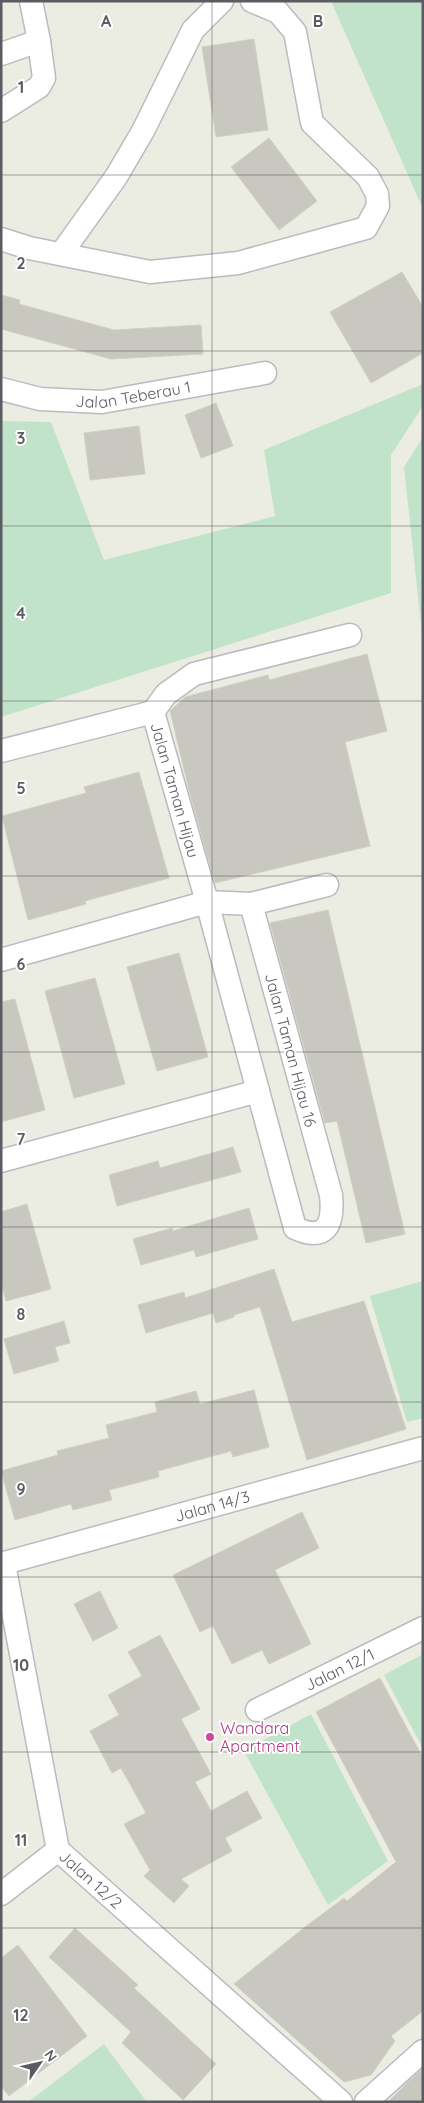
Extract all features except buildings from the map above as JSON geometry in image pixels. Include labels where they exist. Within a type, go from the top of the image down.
[{"type":"street","points":[[1,111],[38,87],[44,78],[31,1]]},
{"type":"street","points":[[61,254],[116,177],[143,130],[193,30],[222,1]]},
{"type":"street","points":[[1,239],[61,254],[150,272],[238,263],[366,228],[378,206],[377,194],[368,177],[312,123],[295,32],[278,12],[252,1]]},
{"type":"street","points":[[1,54],[39,41]]},
{"type":"street","name":"Jalan Teberau 1","points":[[1,388],[40,398],[102,402],[265,374]]},
{"type":"street","points":[[153,712],[166,694],[194,674],[350,635]]},
{"type":"street","name":"Jalan Taman Hijau","points":[[1,751],[153,712],[207,902],[295,1228],[309,1234],[322,1232],[330,1223],[333,1211],[331,1195]]},
{"type":"street","points":[[1,960],[207,902],[251,904],[327,885]]},
{"type":"street","name":"Jalan Taman Hijau 16","points":[[251,904],[331,1195]]},
{"type":"street","points":[[1,1161],[258,1091]]},
{"type":"street","name":"Jalan 14/3","points":[[3,1564],[423,1448]]},
{"type":"street","name":"Jalan 12/2","points":[[3,1564],[58,1850],[341,2102]]},
{"type":"street","name":"Jalan 12/1","points":[[257,1710],[423,1628]]},
{"type":"street","points":[[1,1894],[58,1850]]},
{"type":"street","points":[[366,2102],[423,2050]]},
{"type":"green space","points":[[331,1],[423,1],[423,209]]},
{"type":"green space","points":[[423,384],[423,406],[391,455],[391,593],[1,717],[1,421],[51,422],[104,560],[275,516],[264,450]]},
{"type":"green space","points":[[423,437],[423,643],[404,467]]},
{"type":"green space","points":[[423,1281],[423,1418],[407,1422],[370,1296]]},
{"type":"green space","points":[[423,1654],[423,1749],[384,1675]]},
{"type":"green space","points":[[311,1714],[388,1861],[328,1905],[244,1751]]},
{"type":"green space","points":[[104,2044],[147,2102],[28,2102]]},
{"type":"place","name":"Wandara Apartment","points":[[210,1737]]}]
